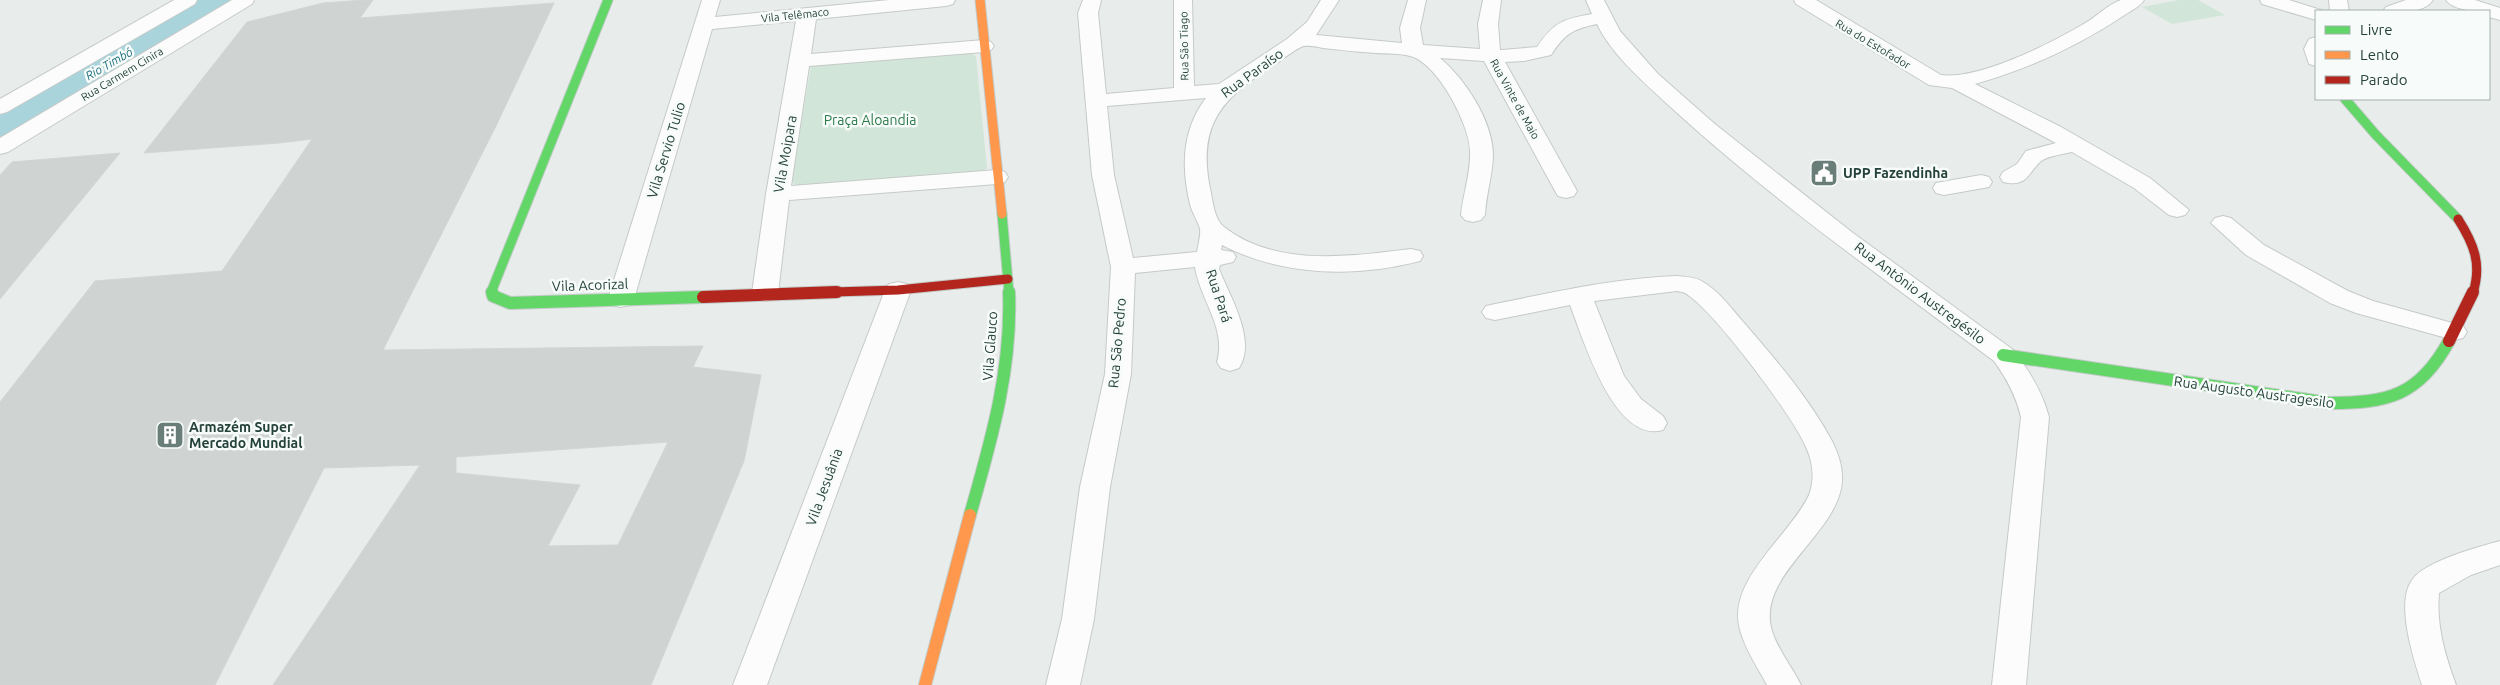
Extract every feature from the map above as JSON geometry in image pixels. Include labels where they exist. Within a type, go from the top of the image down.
[{"type":"street","points":[[0,108],[188,0]]},
{"type":"street","name":"Rua Carmem Cinira","points":[[0,147],[245,0]]},
{"type":"street","name":"Vila Acorizal","points":[[608,0],[492,290],[493,296],[510,303],[898,290],[1008,279]]},
{"type":"street","name":"Vila Servio Tulio","points":[[621,299],[711,0]]},
{"type":"street","name":"Vila Telêmaco","points":[[704,24],[946,0]]},
{"type":"street","name":"Vila Glauco","points":[[925,685],[1001,394],[1006,369],[1009,336],[1008,279],[980,0]]},
{"type":"street","name":"Rua São Pedro","points":[[1063,685],[1078,619],[1095,486],[1118,374],[1123,267],[1103,175],[1088,13],[1092,0]]},
{"type":"street","name":"Rua São Tiago","points":[[1183,0],[1184,92]]},
{"type":"street","points":[[1299,39],[1314,25],[1330,0]]},
{"type":"street","points":[[1417,0],[1410,28],[1412,46],[1441,69],[1467,108],[1477,127],[1482,145],[1473,199],[1473,214]]},
{"type":"street","name":"Rua Vinte de Maio","points":[[1492,0],[1488,24],[1491,55],[1566,192]]},
{"type":"street","name":"Rua do Estofador","points":[[1803,0],[1936,81],[1951,83],[2074,144],[2142,183],[2177,210]]},
{"type":"street","points":[[1951,83],[2008,67],[2056,47],[2092,28],[2135,0]]},
{"type":"street","points":[[2269,0],[2315,14]]},
{"type":"street","points":[[2396,10],[2424,0]]},
{"type":"street","points":[[2455,0],[2487,10]]},
{"type":"street","points":[[1299,39],[1417,51],[1491,55],[1528,54],[1544,51],[1555,35],[1571,23],[1597,9]]},
{"type":"street","name":"Rua Antônio Austregésilo","points":[[1597,9],[1617,42],[1644,73],[1709,130],[1822,220],[2003,355],[2020,376],[2030,395],[2034,417],[2009,685]]},
{"type":"street","name":"Vila Moipara","points":[[765,293],[778,194],[801,62],[807,14]]},
{"type":"street","name":"Rua Paraíso","points":[[1212,228],[1202,206],[1196,177],[1200,132],[1207,111],[1225,90],[1299,39]]},
{"type":"street","points":[[801,62],[984,46]]},
{"type":"street","points":[[1097,101],[1184,92],[1225,90]]},
{"type":"street","name":"Rua Augusto Austragesilo","points":[[2003,355],[2296,400],[2352,403],[2386,398],[2406,392],[2420,384],[2441,361],[2479,275],[2480,266],[2472,241],[2452,209],[2370,129],[2346,100]]},
{"type":"street","points":[[1944,188],[2019,175],[2027,168],[2034,156],[2074,144]]},
{"type":"street","points":[[778,194],[997,177]]},
{"type":"street","points":[[2223,223],[2254,250],[2339,297],[2365,307],[2414,319],[2454,332]]},
{"type":"street","points":[[1212,228],[1242,247],[1306,265],[1360,262],[1411,256]]},
{"type":"street","name":"Rua Pará","points":[[1212,228],[1207,269],[1232,334],[1233,352],[1230,362]]},
{"type":"street","points":[[1123,267],[1208,260],[1256,252]]},
{"type":"street","points":[[1495,312],[1666,284],[1694,286],[1712,301],[1768,371],[1814,436],[1827,465],[1827,489],[1815,512],[1758,595],[1753,615],[1756,630],[1784,685]]},
{"type":"street","name":"Vila Jesuânia","points":[[750,685],[898,290]]},
{"type":"street","points":[[1580,297],[1611,378],[1631,406],[1653,423]]},
{"type":"street","points":[[2439,685],[2428,652],[2420,609],[2424,587],[2440,574],[2467,562],[2500,553]]},
{"type":"green space","points":[[2179,0],[2198,0],[2225,15],[2172,24],[2142,7]]},
{"type":"green space","name":"Praça Aloandia","points":[[968,52],[976,56],[987,168],[983,171],[799,187],[791,181],[811,66]]},
{"type":"building","points":[[373,0],[360,18],[554,3],[496,126],[383,350],[703,346],[693,367],[761,375],[744,461],[651,685],[273,685],[420,465],[324,468],[215,685],[0,685],[0,402],[95,281],[222,271],[312,139],[144,153],[247,22],[323,3]],"holes":[[[668,442],[618,545],[548,546],[580,485],[456,473],[456,457]]]},
{"type":"building","points":[[120,153],[0,299],[0,175],[12,162]]},
{"type":"waterway","name":"Rio Timbó","points":[[0,127],[217,0]]},
{"type":"traffic: fast","points":[[608,0],[492,290],[493,296],[510,303],[703,297]]},
{"type":"traffic: fast","points":[[2346,100],[2376,135],[2458,219]]},
{"type":"traffic: fast","points":[[970,515],[995,427],[1007,359],[1009,336],[1008,275],[1002,214]]},
{"type":"traffic: fast","points":[[2003,355],[2329,403],[2349,403],[2385,398],[2401,393],[2415,385],[2428,374],[2449,341]]},
{"type":"traffic: slow","points":[[980,0],[1002,214]]},
{"type":"traffic: slow","points":[[925,685],[970,515]]},
{"type":"traffic: jam","points":[[2449,341],[2473,294],[2478,267],[2476,252],[2470,237],[2458,219]]},
{"type":"traffic: jam","points":[[703,297],[898,290],[1008,279]]},
{"type":"place","name":"UPP Fazendinha","points":[[1824,173]]},
{"type":"place","name":"Armazém Super Mercado Mundial","points":[[170,435]]}]
